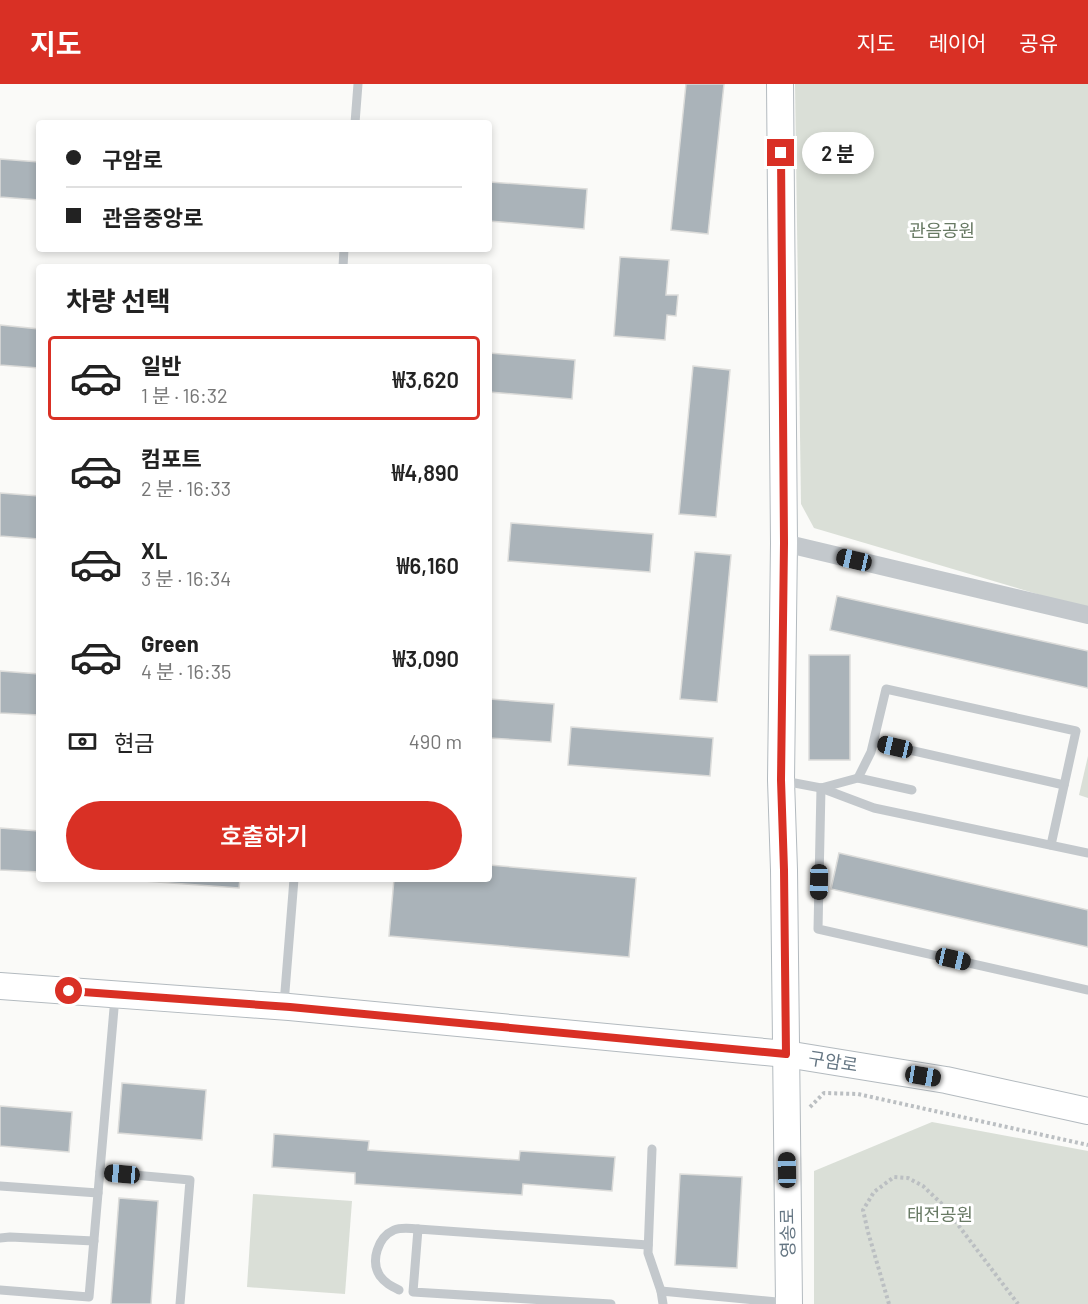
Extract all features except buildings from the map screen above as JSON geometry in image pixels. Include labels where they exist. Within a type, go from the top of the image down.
[{"type":"main road","name":"영송로","points":[[780,84],[784,543],[781,780],[789,1304]]},
{"type":"main road","name":"구암로","points":[[0,986],[284,1007],[786,1054],[946,1080],[1088,1110]]},
{"type":"street","points":[[784,543],[1088,615]]},
{"type":"lane","points":[[355,120],[358,84]]},
{"type":"lane","points":[[858,778],[871,752],[886,689],[1088,733]]},
{"type":"lane","points":[[1051,845],[1076,731]]},
{"type":"lane","points":[[874,742],[1064,785]]},
{"type":"lane","points":[[821,788],[858,778],[912,790]]},
{"type":"lane","points":[[781,780],[821,788],[873,808],[1088,853]]},
{"type":"lane","points":[[821,788],[818,929],[1088,990]]},
{"type":"lane","points":[[284,1007],[294,882]]},
{"type":"lane","points":[[0,1290],[89,1297],[115,994]]},
{"type":"lane","points":[[652,1149],[648,1253],[663,1304]]},
{"type":"lane","points":[[100,1172],[190,1180],[180,1304]]},
{"type":"lane","points":[[0,1186],[98,1193]]},
{"type":"lane","points":[[399,1290],[388,1285],[378,1274],[376,1261],[378,1245],[387,1234],[396,1229],[648,1245]]},
{"type":"lane","points":[[418,1229],[413,1292],[611,1304]]},
{"type":"lane","points":[[0,1238],[94,1241]]},
{"type":"lane","points":[[661,1291],[789,1304]]},
{"type":"path","points":[[805,1112],[824,1093],[858,1094],[1088,1145]]},
{"type":"path","points":[[889,1304],[863,1210],[874,1192],[894,1177],[908,1178],[923,1186],[943,1205],[1018,1304]]},
{"type":"green space","name":"관음공원","points":[[795,84],[1088,84],[1088,609],[814,528],[801,504]]},
{"type":"green space","points":[[1088,756],[1088,798],[1079,795]]},
{"type":"green space","name":"태전공원","points":[[932,1122],[1088,1151],[1088,1304],[814,1304],[814,1171]]},
{"type":"green space","points":[[253,1194],[352,1201],[345,1294],[247,1287]]},
{"type":"route","points":[[69,991],[290,1007],[786,1054],[781,780],[784,543],[781,153]]}]
